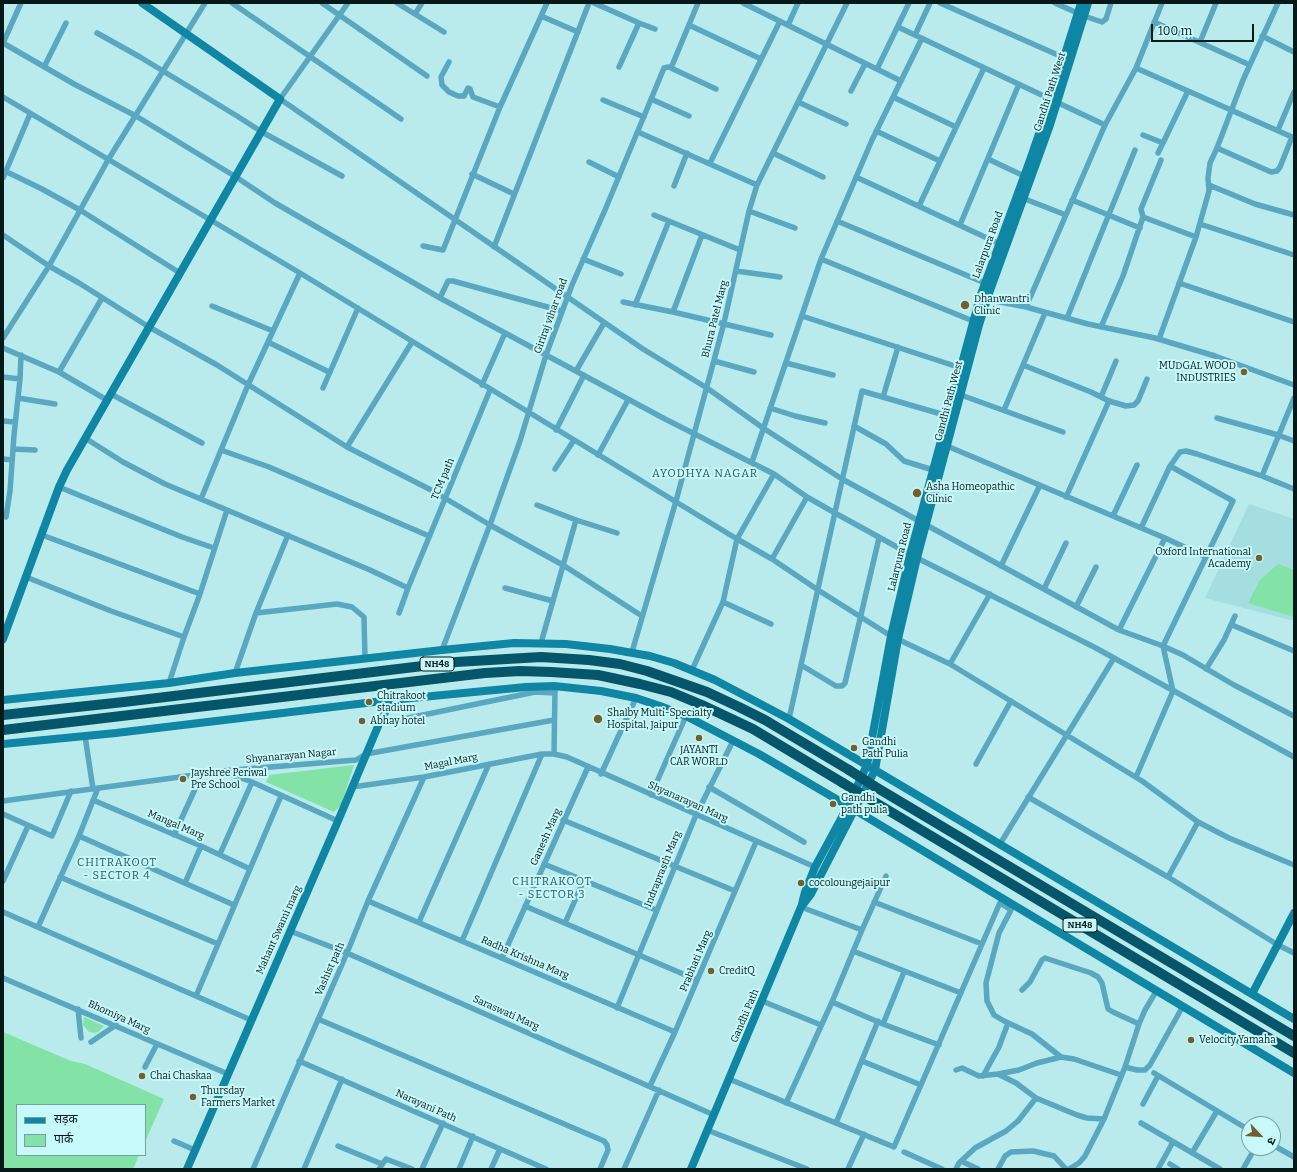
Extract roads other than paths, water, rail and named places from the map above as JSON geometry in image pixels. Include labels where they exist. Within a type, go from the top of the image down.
[{"type":"highway","name":"NH48","points":[[3,715],[456,662],[541,657],[589,660],[620,664],[648,671],[707,692],[765,720],[1294,1036]]},
{"type":"highway","name":"NH48","points":[[3,730],[520,671],[598,675],[640,684],[677,695],[708,707],[753,729],[1294,1052]]},
{"type":"street","points":[[21,3],[3,43],[44,67],[136,116],[236,177],[275,204],[440,298],[694,435],[774,474],[808,497],[914,557],[990,594],[1114,658],[1294,757]]},
{"type":"street","points":[[142,3],[186,35],[604,323],[706,388],[842,479],[1119,630],[1183,655],[1294,716]]},
{"type":"street","points":[[3,338],[49,266],[108,160],[205,3]]},
{"type":"street","points":[[232,3],[401,119]]},
{"type":"street","points":[[322,3],[427,76]]},
{"type":"street","points":[[3,639],[42,535],[58,487],[67,470],[280,100],[348,3]]},
{"type":"street","points":[[397,3],[444,32]]},
{"type":"street","points":[[415,14],[422,3]]},
{"type":"street","points":[[423,246],[443,250],[472,174],[500,107],[547,3]]},
{"type":"street","points":[[494,247],[589,3]]},
{"type":"street","points":[[594,3],[655,29]]},
{"type":"street","name":"Giriraj vihar road","points":[[442,650],[490,525],[546,355],[567,297],[664,68],[671,68],[698,3]]},
{"type":"street","points":[[743,3],[901,81]]},
{"type":"street","points":[[788,25],[798,3]]},
{"type":"street","name":"Bhura Patel Marg","points":[[632,652],[676,501],[724,323],[749,211],[757,185],[847,3]]},
{"type":"street","points":[[877,69],[909,3]]},
{"type":"street","points":[[915,35],[930,3]]},
{"type":"street","points":[[940,3],[1067,59]]},
{"type":"street","points":[[1055,3],[1098,21],[1104,21],[1106,19],[1111,3]]},
{"type":"street","points":[[1081,3],[1081,14]]},
{"type":"street","name":"Gandhi Path West","points":[[851,808],[875,770],[895,638],[922,522],[944,445],[961,395],[983,298],[1002,245],[1024,198],[1081,14],[1088,3]]},
{"type":"street","points":[[1026,307],[1105,125],[1136,68],[1162,3]]},
{"type":"street","points":[[1200,42],[1216,3]]},
{"type":"street","points":[[1159,339],[1200,224],[1209,191],[1208,178],[1210,164],[1262,36],[1278,3]]},
{"type":"street","points":[[541,16],[578,32]]},
{"type":"street","points":[[44,67],[66,22]]},
{"type":"street","points":[[710,163],[780,22]]},
{"type":"street","points":[[1154,22],[1250,65]]},
{"type":"street","points":[[619,67],[639,23]]},
{"type":"street","points":[[689,25],[761,59]]},
{"type":"street","points":[[898,27],[1105,125]]},
{"type":"street","points":[[97,33],[262,132],[342,176]]},
{"type":"street","points":[[1262,36],[1294,52]]},
{"type":"street","points":[[752,462],[821,259],[876,131],[922,38]]},
{"type":"street","points":[[449,62],[442,77],[442,84],[449,92],[458,96],[464,96],[468,88],[470,89],[473,97],[500,107]]},
{"type":"street","points":[[851,92],[865,64]]},
{"type":"street","points":[[671,68],[716,89]]},
{"type":"street","points":[[919,206],[984,68]]},
{"type":"street","points":[[1136,68],[1292,137],[1280,167],[1277,171],[1271,172],[1217,148]]},
{"type":"street","points":[[960,225],[1019,84]]},
{"type":"street","points":[[1158,153],[1188,91]]},
{"type":"street","points":[[1278,130],[1294,92]]},
{"type":"street","points":[[3,97],[300,273],[556,430],[737,539],[772,558],[818,590],[895,638],[950,664],[1011,701],[1066,736],[1136,777],[1198,822],[1229,838],[1294,865]]},
{"type":"street","points":[[893,97],[956,127]]},
{"type":"street","points":[[651,99],[689,116]]},
{"type":"street","points":[[603,100],[644,117]]},
{"type":"street","name":"Lalarpura Road","points":[[922,522],[933,470],[944,445],[948,416],[973,322],[983,298],[985,283],[1002,245],[1024,176],[1054,101]]},
{"type":"street","points":[[798,102],[846,124]]},
{"type":"street","points":[[3,178],[30,114]]},
{"type":"street","points":[[876,131],[940,161]]},
{"type":"street","points":[[638,132],[757,185]]},
{"type":"street","points":[[1143,135],[1163,143]]},
{"type":"street","points":[[1067,318],[1134,150]]},
{"type":"street","points":[[674,186],[687,153]]},
{"type":"street","points":[[773,153],[823,177]]},
{"type":"street","points":[[988,159],[1024,176]]},
{"type":"street","points":[[1101,327],[1123,276],[1143,217],[1141,209],[1161,160]]},
{"type":"street","points":[[589,162],[619,177]]},
{"type":"street","points":[[5,171],[80,210],[180,273]]},
{"type":"street","points":[[472,174],[514,194]]},
{"type":"street","points":[[856,177],[1002,245]]},
{"type":"street","points":[[1209,185],[1255,204],[1294,215]]},
{"type":"street","points":[[1024,198],[1066,214]]},
{"type":"street","points":[[1072,200],[1140,228]]},
{"type":"street","points":[[749,211],[794,228]]},
{"type":"street","points":[[654,215],[740,250]]},
{"type":"street","points":[[1143,217],[1196,237]]},
{"type":"street","points":[[635,305],[669,221]]},
{"type":"street","points":[[837,222],[985,283]]},
{"type":"street","points":[[1200,224],[1294,255]]},
{"type":"street","points":[[3,235],[49,266],[149,327],[217,365],[347,447],[445,498],[490,525],[563,565],[642,616]]},
{"type":"street","points":[[673,312],[702,235]]},
{"type":"street","points":[[583,259],[621,274]]},
{"type":"street","points":[[821,259],[973,322]]},
{"type":"street","points":[[736,271],[780,277]]},
{"type":"street","points":[[201,499],[248,385],[300,273]]},
{"type":"street","points":[[440,298],[448,281],[453,281],[562,311]]},
{"type":"street","points":[[1179,283],[1294,322]]},
{"type":"street","points":[[60,372],[102,298]]},
{"type":"street","points":[[983,298],[1026,307],[1101,327],[1159,339],[1215,356],[1294,385]]},
{"type":"street","points":[[623,302],[724,323],[771,335]]},
{"type":"street","points":[[212,306],[273,331]]},
{"type":"street","points":[[323,388],[358,308]]},
{"type":"street","points":[[1004,410],[1045,312]]},
{"type":"street","points":[[802,316],[961,368]]},
{"type":"street","points":[[576,371],[604,323]]},
{"type":"street","points":[[482,385],[505,332]]},
{"type":"street","points":[[268,342],[329,372]]},
{"type":"street","points":[[347,447],[412,342]]},
{"type":"street","points":[[883,397],[898,347]]},
{"type":"street","points":[[3,348],[60,372],[202,443]]},
{"type":"street","points":[[6,517],[5,510],[12,460],[21,355]]},
{"type":"street","points":[[714,360],[754,372]]},
{"type":"street","points":[[1101,397],[1116,361]]},
{"type":"street","points":[[786,363],[833,375]]},
{"type":"street","points":[[1023,364],[1101,397],[1109,402],[1126,406],[1134,405],[1138,401],[1147,378]]},
{"type":"street","points":[[556,430],[584,375]]},
{"type":"street","points":[[3,377],[20,379]]},
{"type":"street","name":"TCM path","points":[[399,613],[429,536],[490,390]]},
{"type":"street","points":[[789,719],[862,391],[948,416]]},
{"type":"street","points":[[961,395],[1064,432]]},
{"type":"street","points":[[18,398],[55,404]]},
{"type":"street","points":[[1262,476],[1294,398]]},
{"type":"street","points":[[598,454],[628,400]]},
{"type":"street","points":[[1066,497],[1109,402]]},
{"type":"street","points":[[770,408],[825,423]]},
{"type":"street","points":[[1217,418],[1278,435],[1294,442]]},
{"type":"street","points":[[3,420],[15,422]]},
{"type":"street","points":[[854,426],[886,444],[904,461],[933,470]]},
{"type":"street","points":[[85,438],[122,462],[144,473],[201,499],[370,570],[408,588]]},
{"type":"street","points":[[555,469],[574,440]]},
{"type":"street","points":[[944,445],[1165,538],[1206,558]]},
{"type":"street","points":[[13,449],[34,450]]},
{"type":"street","points":[[221,450],[269,467],[429,536]]},
{"type":"street","points":[[1141,528],[1170,466],[1180,452],[1186,451],[1262,476],[1294,489]]},
{"type":"street","points":[[3,459],[12,460]]},
{"type":"street","points":[[1113,516],[1137,465]]},
{"type":"street","points":[[1136,777],[1173,691],[1163,646],[1233,501],[1170,466]]},
{"type":"street","points":[[692,670],[723,602],[737,539],[774,474]]},
{"type":"street","points":[[1001,566],[1040,485]]},
{"type":"street","points":[[58,487],[182,537],[214,548]]},
{"type":"street","points":[[772,558],[808,497]]},
{"type":"street","points":[[537,505],[576,520],[617,533]]},
{"type":"street","points":[[169,683],[227,510]]},
{"type":"street","points":[[541,643],[576,520]]},
{"type":"street","points":[[42,535],[200,594]]},
{"type":"street","points":[[234,673],[256,613],[288,536]]},
{"type":"street","points":[[801,665],[836,686],[842,686],[845,683],[879,538]]},
{"type":"street","points":[[1119,630],[1165,538]]},
{"type":"street","points":[[1044,589],[1066,543]]},
{"type":"street","name":"Lalarpura Road","points":[[895,638],[896,613],[914,557]]},
{"type":"street","points":[[1076,606],[1096,567]]},
{"type":"street","points":[[26,577],[111,612],[184,637]]},
{"type":"street","points":[[505,588],[553,601]]},
{"type":"street","points":[[950,664],[990,594]]},
{"type":"street","points":[[723,602],[771,624]]},
{"type":"street","points":[[256,613],[337,604],[352,607],[364,617],[366,659]]},
{"type":"street","points":[[1206,669],[1236,616]]},
{"type":"street","points":[[1232,625],[1294,651]]},
{"type":"street","points":[[862,930],[801,907],[815,867],[851,808],[867,765],[895,638]]},
{"type":"street","points":[[3,700],[169,683],[234,673],[514,643],[574,645],[632,652],[650,656],[692,670],[789,719],[1294,1019]]},
{"type":"street","points":[[1000,844],[1114,658]]},
{"type":"street","points":[[3,744],[85,736],[391,700],[526,687],[601,691],[636,698],[686,716],[759,754],[851,808],[1001,901],[1157,990],[1294,1072]]},
{"type":"street","points":[[554,754],[555,689]]},
{"type":"street","points":[[379,724],[555,689]]},
{"type":"street","points":[[601,774],[636,698]]},
{"type":"street","name":"Mahant Swami marg","points":[[187,1169],[379,724],[391,700]]},
{"type":"street","points":[[976,764],[1011,701]]},
{"type":"street","points":[[650,795],[686,716]]},
{"type":"street","name":"Shyanarayan Nagar","points":[[3,801],[222,771],[356,760],[366,754],[554,720]]},
{"type":"street","points":[[38,927],[79,836],[96,788],[85,736]]},
{"type":"street","name":"Indraprasth Marg","points":[[617,1008],[696,815],[733,741]]},
{"type":"street","points":[[462,941],[542,754]]},
{"type":"street","name":"Magal Marg","points":[[352,787],[424,777],[542,754],[554,754]]},
{"type":"street","name":"Shyanarayan Marg","points":[[554,754],[566,757],[601,774],[815,867]]},
{"type":"street","points":[[419,922],[489,764]]},
{"type":"street","name":"Ganesh Marg","points":[[502,958],[588,767]]},
{"type":"street","points":[[222,771],[252,782],[338,821]]},
{"type":"street","points":[[174,834],[202,774]]},
{"type":"street","name":"Vashist path","points":[[253,1169],[347,954],[368,901],[424,777]]},
{"type":"street","points":[[220,854],[252,782]]},
{"type":"street","points":[[709,787],[804,842]]},
{"type":"street","points":[[3,814],[52,836],[71,791]]},
{"type":"street","points":[[196,996],[281,796]]},
{"type":"street","points":[[1028,797],[1168,877],[1278,945],[1294,953]]},
{"type":"street","name":"Mangal Marg","points":[[93,800],[220,854],[250,869]]},
{"type":"street","name":"Gandhi Path","points":[[691,1169],[801,907],[811,894],[851,808]]},
{"type":"street","points":[[563,820],[735,891]]},
{"type":"street","points":[[1168,877],[1198,822]]},
{"type":"street","points":[[3,882],[28,826]]},
{"type":"street","points":[[79,836],[234,905]]},
{"type":"street","name":"Prabhati Marg","points":[[650,1086],[675,1032],[756,842]]},
{"type":"street","points":[[185,883],[201,846]]},
{"type":"street","points":[[544,864],[656,910]]},
{"type":"street","points":[[786,1103],[832,1002],[886,876]]},
{"type":"street","points":[[60,877],[218,944]]},
{"type":"street","points":[[565,923],[584,880]]},
{"type":"street","name":"Radha Krishna Marg","points":[[368,901],[675,1032]]},
{"type":"street","points":[[729,1079],[894,1147],[1001,901]]},
{"type":"street","points":[[1001,901],[1011,910],[996,942],[986,983],[987,1000],[994,1015],[1032,1034],[1061,1057]]},
{"type":"street","points":[[874,902],[982,944]]},
{"type":"street","points":[[525,906],[697,980]]},
{"type":"street","points":[[3,912],[251,1020]]},
{"type":"street","points":[[1252,994],[1294,913]]},
{"type":"street","name":"Saraswati Marg","points":[[290,931],[347,954],[714,1115]]},
{"type":"street","points":[[853,951],[961,993]]},
{"type":"street","points":[[1022,990],[1030,982],[1042,960],[1045,958],[1091,973],[1098,977],[1102,983],[1108,1009],[1139,1024]]},
{"type":"street","points":[[836,1124],[862,1061],[904,972]]},
{"type":"street","name":"Bhomiya Marg","points":[[3,978],[228,1074]]},
{"type":"street","points":[[1069,1169],[1079,1163],[1085,1156],[1104,1119],[1125,1067],[1139,1024],[1145,1010],[1157,990]]},
{"type":"street","points":[[762,1001],[821,1025]]},
{"type":"street","points":[[832,1002],[880,1023],[939,1045]]},
{"type":"street","points":[[1125,1067],[1145,1070],[1150,1065],[1182,1006]]},
{"type":"street","points":[[78,1009],[80,1038]]},
{"type":"street","points":[[318,1019],[604,1142],[607,1145],[608,1150],[600,1169]]},
{"type":"street","points":[[983,1076],[998,1047],[1008,1022]]},
{"type":"street","points":[[91,1042],[116,1025]]},
{"type":"street","points":[[145,1067],[156,1044]]},
{"type":"street","points":[[956,1070],[962,1068],[979,1076],[983,1076],[1019,1070],[1037,1063],[1061,1057],[1074,1059],[1122,1075]]},
{"type":"street","name":"Narayani Path","points":[[299,1061],[473,1136],[534,1167],[546,1169]]},
{"type":"street","points":[[862,1061],[921,1085]]},
{"type":"street","points":[[998,1074],[1016,1083],[1036,1098],[1077,1116],[1104,1119]]},
{"type":"street","points":[[1142,1104],[1156,1074],[1241,1125]]},
{"type":"street","points":[[304,1169],[342,1079]]},
{"type":"street","points":[[624,1169],[659,1090]]},
{"type":"street","points":[[956,1169],[961,1161],[975,1148],[1006,1131],[1018,1121],[1036,1098]]},
{"type":"street","points":[[1192,1153],[1217,1111]]},
{"type":"street","points":[[422,1169],[443,1123]]},
{"type":"street","points":[[1140,1123],[1220,1169]]},
{"type":"street","points":[[707,1130],[808,1169]]},
{"type":"street","points":[[848,1169],[864,1134]]},
{"type":"street","points":[[459,1169],[473,1136]]},
{"type":"street","points":[[174,1141],[195,1150]]},
{"type":"street","points":[[1158,1169],[1173,1142]]},
{"type":"street","points":[[338,1146],[381,1167],[386,1159],[388,1159],[412,1169]]},
{"type":"street","points":[[491,1169],[500,1149]]},
{"type":"street","points":[[1281,1149],[1294,1157]]},
{"type":"street","points":[[998,1169],[1005,1156],[1011,1152],[1033,1151],[1054,1156],[1066,1169]]},
{"type":"street","points":[[904,1152],[942,1169]]},
{"type":"street","points":[[1242,1169],[1250,1156]]},
{"type":"street","points":[[961,1161],[978,1169]]},
{"type":"street","points":[[1170,1164],[1178,1169]]},
{"type":"place","name":"Dhanwantri Clinic","points":[[965,305]]},
{"type":"place","name":"MUDGAL WOOD INDUSTRIES","points":[[1244,372]]},
{"type":"place","name":"Asha Homeopathic Clinic","points":[[917,493]]},
{"type":"place","name":"Oxford International Academy","points":[[1259,558]]},
{"type":"place","name":"Chitrakoot stadium","points":[[369,702]]},
{"type":"place","name":"Shalby Multi-Specialty Hospital, Jaipur","points":[[598,719]]},
{"type":"place","name":"Abhay hotel","points":[[362,721]]},
{"type":"place","name":"JAYANTI CAR WORLD","points":[[699,738]]},
{"type":"place","name":"Gandhi Path Pulia","points":[[854,748]]},
{"type":"place","name":"Jayshree Periwal Pre School","points":[[183,779]]},
{"type":"place","name":"Gandhi path pulia","points":[[833,804]]},
{"type":"place","name":"cocoloungejaipur","points":[[801,883]]},
{"type":"place","name":"CreditQ","points":[[711,971]]},
{"type":"place","name":"Velocity Yamaha","points":[[1191,1040]]},
{"type":"place","name":"Chai Chaskaa","points":[[142,1076]]},
{"type":"place","name":"Thursday Farmers Market","points":[[193,1097]]},
{"type":"district","name":"AYODHYA NAGAR","points":[[705,474]]},
{"type":"district","name":"CHITRAKOOT - SECTOR 4","points":[[117,869]]},
{"type":"district","name":"CHITRAKOOT - SECTOR 3","points":[[552,888]]}]
